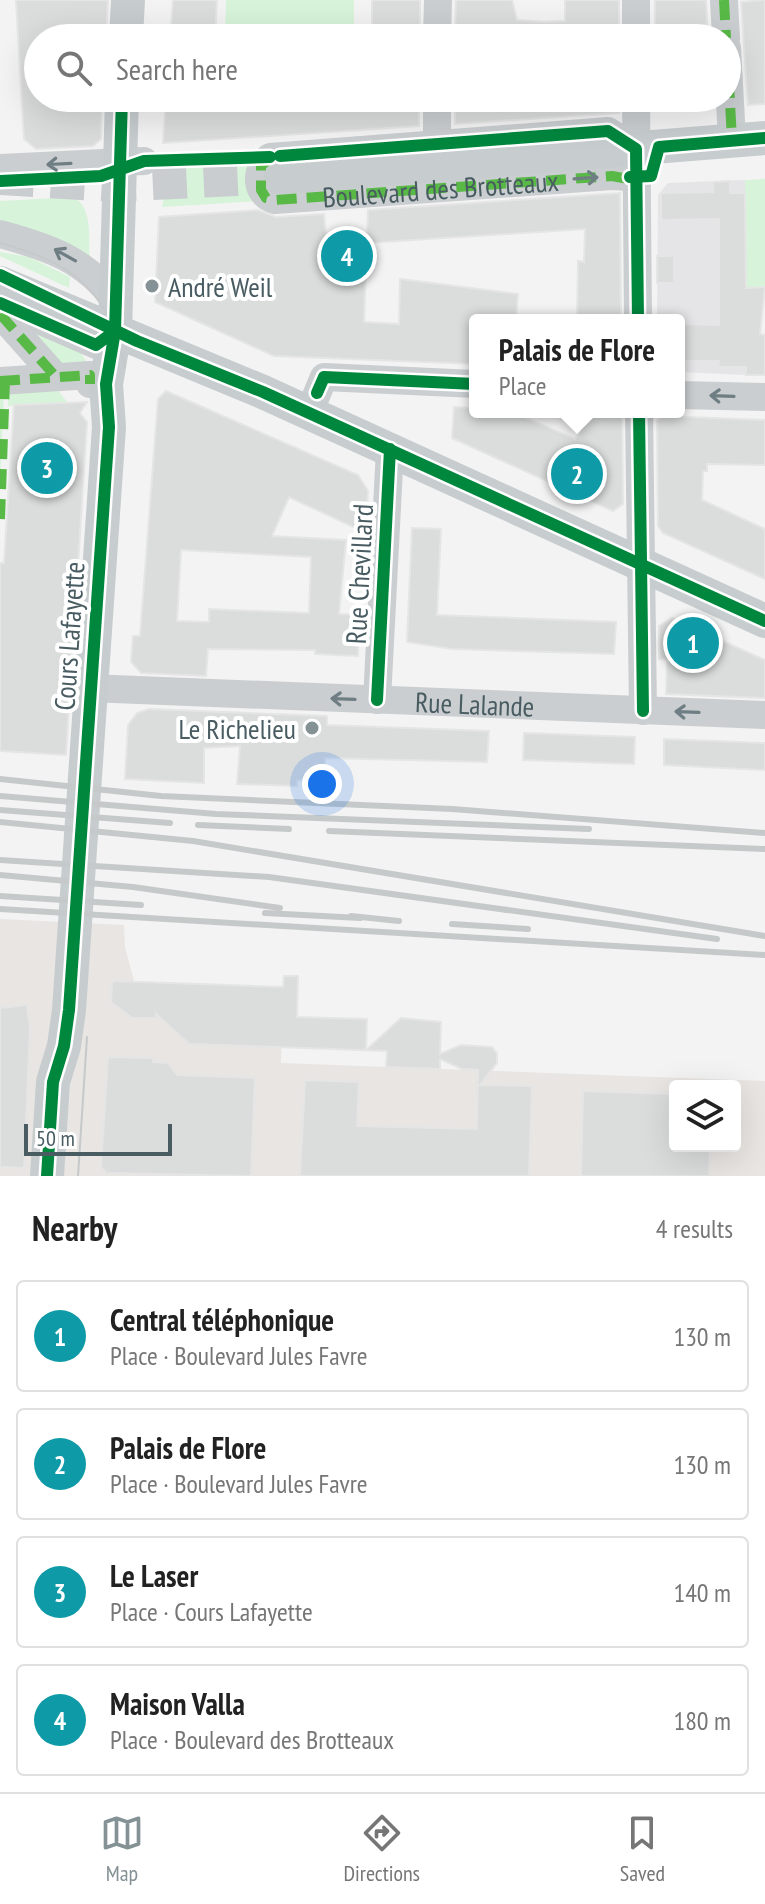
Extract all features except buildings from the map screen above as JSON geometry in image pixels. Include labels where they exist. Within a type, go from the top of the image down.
[{"type":"main road","points":[[127,24],[128,0]]},
{"type":"main road","name":"Cours Lafayette","points":[[47,1176],[53,1082],[67,1030],[109,427],[106,384],[131,161],[124,112]]},
{"type":"main road","points":[[280,177],[748,139]]},
{"type":"main road","points":[[0,283],[115,316],[309,413],[390,449],[427,456],[765,621]]},
{"type":"street","points":[[437,24],[438,0]]},
{"type":"street","points":[[636,0],[636,24]]},
{"type":"street","points":[[724,0],[725,24]]},
{"type":"street","points":[[741,109],[748,139]]},
{"type":"street","points":[[437,112],[437,144]]},
{"type":"street","points":[[636,112],[638,314]]},
{"type":"street","name":"Boulevard des Brotteaux","points":[[636,149],[608,131],[270,157],[261,166],[261,190],[266,198],[275,200],[612,176],[627,176],[637,184]]},
{"type":"street","points":[[0,168],[131,161]]},
{"type":"street","points":[[0,234],[50,247],[75,260],[94,274],[115,316],[96,345],[0,303]]},
{"type":"street","points":[[0,314],[56,377]]},
{"type":"street","points":[[0,381],[90,375],[90,384]]},
{"type":"street","points":[[309,413],[324,377],[469,384]]},
{"type":"street","points":[[685,395],[765,397]]},
{"type":"street","points":[[639,418],[643,711]]},
{"type":"street","name":"Rue Chevillard","points":[[377,700],[390,449]]},
{"type":"street","name":"Rue Lalande","points":[[89,688],[765,715]]},
{"type":"shaded area","points":[[745,180],[746,375],[685,372],[685,314],[657,314],[658,195],[668,183]]},
{"type":"shaded area","points":[[0,919],[124,925],[125,947],[134,981],[283,987],[281,1063],[738,1080],[669,1080],[669,1152],[741,1152],[741,1080],[765,1081],[765,1176],[0,1176]]},
{"type":"green space","points":[[226,0],[354,0],[354,24],[225,24]]},
{"type":"green space","points":[[259,160],[262,201],[162,207],[170,166]]},
{"type":"green space","points":[[765,179],[765,287],[746,291],[745,180]]},
{"type":"green space","points":[[73,197],[80,202],[87,216],[90,262],[0,221],[0,201]]},
{"type":"green space","points":[[0,252],[29,257],[70,277],[69,288],[0,256]]},
{"type":"green space","points":[[12,319],[78,348],[89,366],[54,367]]},
{"type":"green space","points":[[56,388],[68,403],[8,406],[8,391]]},
{"type":"green space","points":[[4,391],[0,486],[0,392]]},
{"type":"tunnel","points":[[0,178],[112,185],[280,177]]},
{"type":"tram line","points":[[0,243],[49,260],[84,284],[109,319],[125,368]]},
{"type":"tram line","points":[[78,1176],[87,1037]]},
{"type":"railway","points":[[0,779],[161,796],[452,809],[765,833]]},
{"type":"railway","points":[[0,796],[216,814],[589,829]]},
{"type":"railway","points":[[0,810],[170,823]]},
{"type":"railway","points":[[0,822],[193,841],[765,936]]},
{"type":"railway","points":[[198,825],[289,829]]},
{"type":"railway","points":[[329,831],[765,849]]},
{"type":"railway","points":[[0,860],[269,877],[717,939]]},
{"type":"railway","points":[[0,875],[133,887],[280,908]]},
{"type":"railway","points":[[0,896],[141,905]]},
{"type":"railway","points":[[0,909],[765,955]]},
{"type":"railway","points":[[265,913],[360,918]]},
{"type":"railway","points":[[351,916],[399,921]]},
{"type":"railway","points":[[452,924],[528,929]]},
{"type":"marked path","points":[[724,0],[725,24]]},
{"type":"marked path","points":[[731,112],[732,139]]},
{"type":"marked path","points":[[273,156],[261,166],[261,190],[266,198],[275,200],[612,176],[634,180]]},
{"type":"marked path","points":[[0,314],[56,377]]},
{"type":"marked path","points":[[0,381],[90,375],[90,384]]},
{"type":"marked path","points":[[0,519],[5,381]]},
{"type":"cycle path","points":[[47,1176],[53,1082],[64,1046],[69,1010],[109,427],[106,384],[115,331],[122,112]]},
{"type":"cycle path","points":[[280,156],[608,131],[636,149],[638,314]]},
{"type":"cycle path","points":[[630,177],[651,176],[659,147],[765,138]]},
{"type":"cycle path","points":[[0,181],[101,176],[144,161],[270,157]]},
{"type":"cycle path","points":[[0,275],[137,341],[263,392],[765,621]]},
{"type":"cycle path","points":[[0,303],[96,345],[115,331]]},
{"type":"cycle path","points":[[317,393],[324,377],[469,384]]},
{"type":"cycle path","points":[[639,418],[643,711]]},
{"type":"cycle path","points":[[377,700],[390,449]]},
{"type":"place","name":"Maison Valla","points":[[347,256]]},
{"type":"place","name":"André Weil","points":[[152,286]]},
{"type":"place","name":"Le Laser","points":[[47,468]]},
{"type":"place","name":"Palais de Flore","points":[[577,474]]},
{"type":"place","name":"Central téléphonique","points":[[693,643]]},
{"type":"place","name":"Le Richelieu","points":[[312,728]]}]
